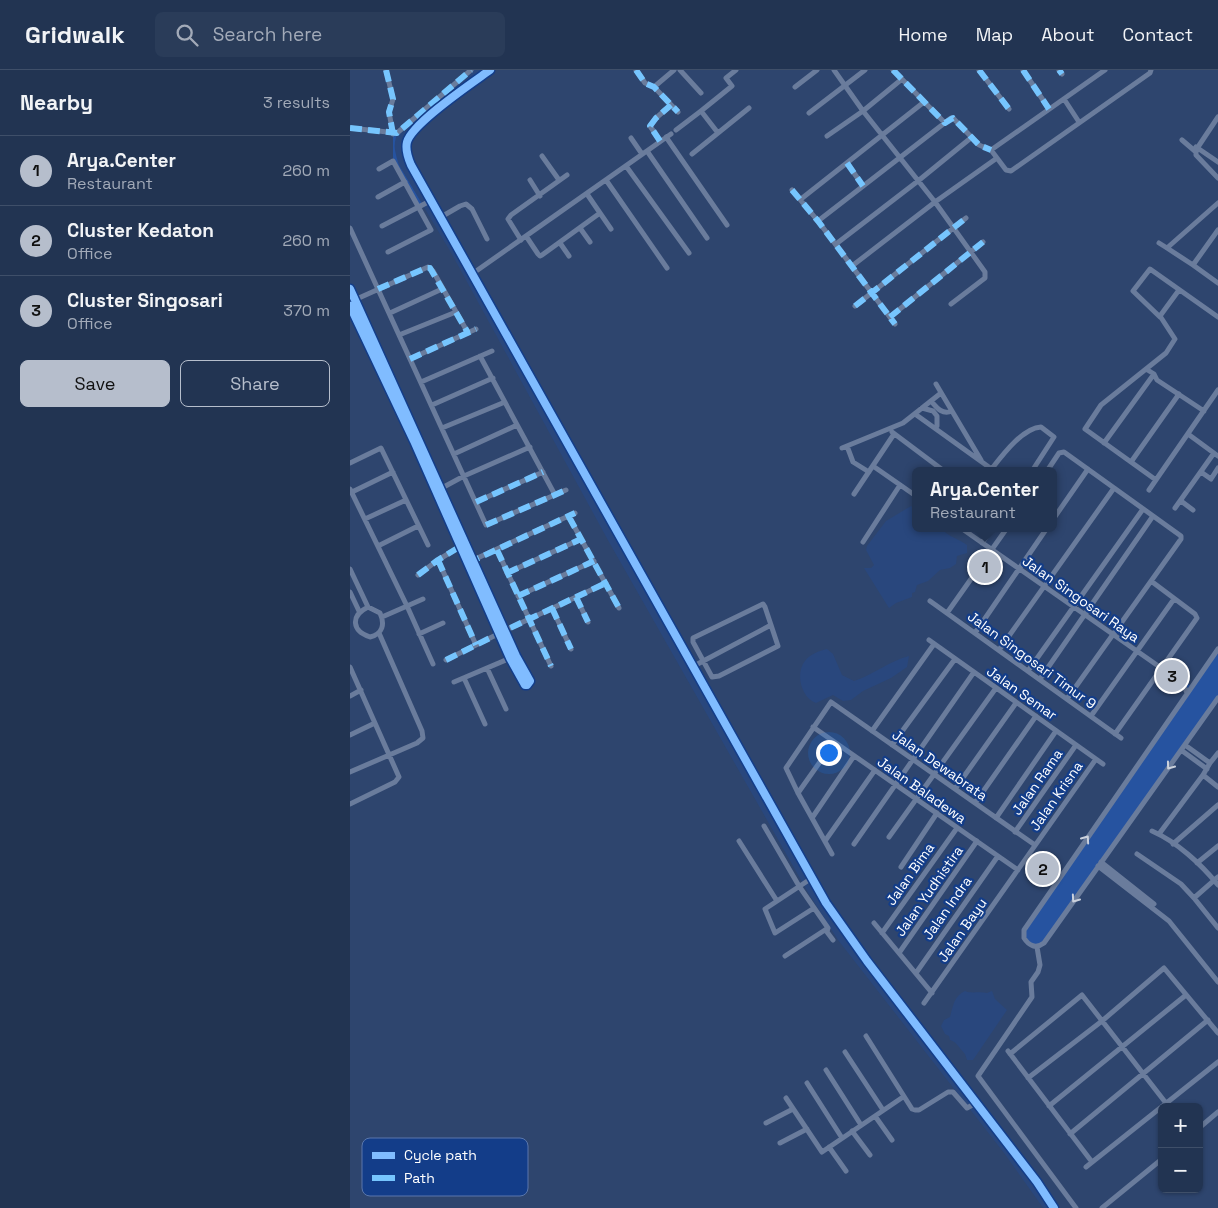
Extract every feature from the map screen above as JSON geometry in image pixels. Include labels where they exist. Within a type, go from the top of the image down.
[{"type":"street","points":[[386,70],[392,99],[389,112],[393,134]]},
{"type":"street","points":[[350,128],[393,134],[400,131],[471,70]]},
{"type":"street","points":[[490,70],[439,108],[410,136],[407,143],[407,155],[411,165],[810,880],[850,938],[1037,1182],[1054,1208]]},
{"type":"street","points":[[636,70],[645,83],[654,86],[678,112]]},
{"type":"street","points":[[654,86],[674,70]]},
{"type":"street","points":[[680,70],[700,92]]},
{"type":"street","points":[[676,130],[732,86],[726,78],[736,70]]},
{"type":"street","points":[[795,87],[817,70]]},
{"type":"street","points":[[834,70],[863,111],[935,202],[985,272],[986,276],[951,304]]},
{"type":"street","points":[[809,113],[865,70]]},
{"type":"street","points":[[893,70],[945,123]]},
{"type":"street","points":[[978,70],[1009,110]]},
{"type":"street","points":[[1023,70],[1049,109]]},
{"type":"street","points":[[991,150],[1104,70]]},
{"type":"street","points":[[818,221],[953,118],[982,147],[991,150],[1006,170],[1011,171],[1150,73],[1151,70]]},
{"type":"street","points":[[827,136],[863,111],[902,79]]},
{"type":"street","points":[[1064,100],[1080,122]]},
{"type":"street","points":[[801,199],[924,102]]},
{"type":"street","points":[[660,141],[650,126],[671,104]]},
{"type":"street","points":[[692,154],[749,108]]},
{"type":"street","points":[[700,111],[718,133]]},
{"type":"street","points":[[1196,150],[1218,116]]},
{"type":"street","points":[[472,274],[669,135],[727,225]]},
{"type":"street","points":[[836,244],[918,182],[972,137]]},
{"type":"street","points":[[630,138],[642,154]]},
{"type":"street","points":[[1182,140],[1218,162]]},
{"type":"street","points":[[647,150],[707,238]]},
{"type":"street","points":[[1196,150],[1218,178]]},
{"type":"street","points":[[542,156],[559,180]]},
{"type":"street","points":[[852,266],[935,202],[997,158]]},
{"type":"street","points":[[379,169],[394,161],[432,230],[388,252]]},
{"type":"street","points":[[847,163],[863,186]]},
{"type":"street","points":[[626,166],[688,253]]},
{"type":"street","points":[[568,175],[508,219],[523,238],[540,256],[600,213]]},
{"type":"street","points":[[530,180],[540,196]]},
{"type":"street","points":[[606,180],[667,268]]},
{"type":"street","points":[[378,197],[405,182]]},
{"type":"street","points":[[792,190],[836,244],[895,324]]},
{"type":"street","points":[[586,194],[612,229]]},
{"type":"street","points":[[382,226],[431,201]]},
{"type":"street","points":[[1167,248],[1218,202]]},
{"type":"street","points":[[441,218],[466,204],[471,208],[487,240]]},
{"type":"street","points":[[855,306],[966,218]]},
{"type":"street","points":[[350,228],[488,525],[566,490]]},
{"type":"street","points":[[580,228],[590,242]]},
{"type":"street","points":[[1193,265],[1218,230]]},
{"type":"street","points":[[560,242],[569,256]]},
{"type":"street","points":[[890,316],[983,242]]},
{"type":"street","points":[[1159,243],[1218,283]]},
{"type":"street","points":[[352,300],[427,267],[432,270],[468,332]]},
{"type":"street","points":[[1156,480],[1085,429],[1101,405],[1166,353],[1175,339],[1160,317],[1133,291],[1150,269],[1218,317]]},
{"type":"street","points":[[350,289],[352,300],[392,388],[474,560],[516,656],[530,681],[528,685],[525,685],[510,658],[468,563],[439,490]]},
{"type":"street","points":[[390,313],[442,289]]},
{"type":"street","points":[[1160,317],[1179,290]]},
{"type":"street","points":[[350,306],[392,388]]},
{"type":"street","points":[[399,335],[456,312]]},
{"type":"street","points":[[410,359],[476,329]]},
{"type":"street","points":[[421,382],[492,351]]},
{"type":"street","points":[[480,356],[555,495]]},
{"type":"street","points":[[1146,369],[1154,374],[1157,380],[1204,411]]},
{"type":"street","points":[[1104,443],[1154,374]]},
{"type":"street","points":[[432,405],[492,378]]},
{"type":"street","points":[[936,384],[982,463]]},
{"type":"street","points":[[1149,490],[1218,390]]},
{"type":"street","points":[[869,472],[853,462],[844,447],[903,423],[941,393]]},
{"type":"street","points":[[1131,462],[1179,394]]},
{"type":"street","points":[[931,401],[942,412],[952,411]]},
{"type":"street","points":[[442,428],[505,402]]},
{"type":"street","points":[[922,408],[932,411],[937,416],[937,426],[934,428]]},
{"type":"street","points":[[915,414],[987,467]]},
{"type":"street","points":[[454,454],[518,425]]},
{"type":"street","points":[[993,467],[1011,444],[1034,428],[1041,427],[1053,435],[1054,440],[1035,467]]},
{"type":"street","points":[[888,429],[939,467]]},
{"type":"street","points":[[854,494],[894,434]]},
{"type":"street","points":[[1176,508],[1201,472],[1216,455],[1188,434]]},
{"type":"street","points":[[960,446],[961,442],[968,439]]},
{"type":"street","points":[[439,490],[464,476],[530,447]]},
{"type":"street","points":[[350,463],[381,448],[428,545]]},
{"type":"street","points":[[1050,467],[1059,453],[1064,452],[1178,533],[1180,539],[1114,636],[1067,699]]},
{"type":"street","points":[[873,466],[912,493]]},
{"type":"street","points":[[1201,472],[1211,479],[1218,468]]},
{"type":"street","points":[[1057,514],[1088,469]]},
{"type":"street","points":[[393,472],[351,491],[433,664]]},
{"type":"street","points":[[476,502],[544,472]]},
{"type":"street","points":[[863,542],[900,485]]},
{"type":"street","points":[[999,650],[1114,488]]},
{"type":"street","points":[[365,520],[406,500]]},
{"type":"street","points":[[1180,501],[1192,510]]},
{"type":"street","points":[[1028,671],[1143,508]]},
{"type":"street","points":[[468,563],[575,513]]},
{"type":"street","points":[[1040,679],[1153,516]]},
{"type":"street","points":[[569,517],[619,608]]},
{"type":"street","points":[[378,546],[418,526]]},
{"type":"street","name":"Jalan Singosari Raya","points":[[967,532],[1184,685]]},
{"type":"street","points":[[982,543],[989,532]]},
{"type":"street","points":[[947,613],[1003,532]]},
{"type":"street","points":[[975,633],[1044,532]]},
{"type":"street","points":[[507,572],[581,539]]},
{"type":"street","points":[[418,575],[461,546]]},
{"type":"street","points":[[497,550],[551,666]]},
{"type":"street","points":[[438,560],[476,645]]},
{"type":"street","points":[[518,596],[594,561]]},
{"type":"street","points":[[350,569],[368,607],[380,613],[383,620],[382,629],[379,633],[370,637],[353,629],[355,617],[359,611],[368,607]]},
{"type":"street","points":[[1115,734],[1196,620],[1196,616],[1191,611],[1151,581]]},
{"type":"street","points":[[446,660],[606,584]]},
{"type":"street","points":[[350,592],[359,611]]},
{"type":"street","points":[[576,598],[588,622]]},
{"type":"street","points":[[382,617],[423,599]]},
{"type":"street","points":[[1091,716],[1174,599]]},
{"type":"street","name":"Jalan Singosari Timur 9","points":[[930,601],[1121,738]]},
{"type":"street","points":[[761,604],[765,607],[778,644],[777,647],[714,678],[710,676],[703,661],[692,640],[699,634],[761,604]]},
{"type":"street","points":[[552,608],[571,648]]},
{"type":"street","points":[[419,634],[443,623]]},
{"type":"street","points":[[692,667],[771,625]]},
{"type":"street","points":[[350,772],[417,743],[423,734],[379,633]]},
{"type":"street","name":"Jalan Semar","points":[[928,640],[1103,764]]},
{"type":"street","points":[[872,731],[934,644]]},
{"type":"street","points":[[1037,947],[1027,943],[1023,932],[1218,649]]},
{"type":"street","points":[[454,682],[516,656]]},
{"type":"street","points":[[892,745],[955,658]]},
{"type":"street","points":[[350,667],[399,777],[395,782],[350,804]]},
{"type":"street","points":[[487,668],[506,709]]},
{"type":"street","points":[[854,844],[974,672]]},
{"type":"street","points":[[464,678],[485,724]]},
{"type":"street","points":[[1187,692],[1184,685],[1192,685]]},
{"type":"street","points":[[889,836],[996,688]]},
{"type":"street","points":[[350,696],[361,690]]},
{"type":"street","points":[[1037,947],[1044,943],[1218,698]]},
{"type":"street","name":"Jalan Dewabrata","points":[[813,728],[832,702],[1035,845]]},
{"type":"street","points":[[955,789],[1016,703]]},
{"type":"street","points":[[975,803],[1036,716]]},
{"type":"street","points":[[350,735],[375,723]]},
{"type":"street","points":[[813,728],[786,768],[832,854]]},
{"type":"street","name":"Jalan Baladewa","points":[[813,728],[1018,870]]},
{"type":"street","points":[[996,818],[1056,731]]},
{"type":"street","points":[[798,793],[834,742]]},
{"type":"street","name":"Jalan Rama","points":[[1016,832],[1076,745]]},
{"type":"street","points":[[1183,748],[1208,766]]},
{"type":"street","points":[[1159,834],[1217,755]]},
{"type":"street","points":[[812,818],[854,756]]},
{"type":"street","name":"Jalan Krisna","points":[[1028,855],[1096,759]]},
{"type":"street","points":[[825,841],[875,770]]},
{"type":"street","points":[[1203,775],[1218,787]]},
{"type":"street","points":[[1173,844],[1218,806]]},
{"type":"street","points":[[901,867],[937,814]]},
{"type":"street","points":[[764,826],[828,928],[827,932],[834,940]]},
{"type":"street","name":"Jalan Bima","points":[[882,933],[957,828]]},
{"type":"street","points":[[1152,830],[1173,844],[1217,881],[1194,898]]},
{"type":"street","points":[[740,841],[777,901]]},
{"type":"street","name":"Jalan Yudhistira","points":[[899,953],[977,842]]},
{"type":"street","points":[[1197,863],[1218,846]]},
{"type":"street","points":[[1137,854],[1181,884],[1218,928]]},
{"type":"street","points":[[1028,855],[1058,879]]},
{"type":"street","name":"Jalan Bayu","points":[[924,1004],[1028,855]]},
{"type":"street","name":"Jalan Indra","points":[[916,973],[998,856]]},
{"type":"street","points":[[1025,861],[1058,879]]},
{"type":"street","points":[[1100,864],[1167,915],[1218,978]]},
{"type":"street","points":[[1100,864],[1169,921],[1218,982]]},
{"type":"street","points":[[810,880],[765,909],[775,933],[814,908]]},
{"type":"street","points":[[874,923],[932,993]]},
{"type":"street","points":[[785,956],[828,928]]},
{"type":"street","points":[[1037,947],[1040,965],[1038,972],[1031,982],[1032,997],[978,1076],[1076,1208]]},
{"type":"street","points":[[1028,1078],[1102,1021],[1164,968],[1218,1033]]},
{"type":"street","points":[[1092,1162],[1009,1053],[1082,995],[1166,1103]]},
{"type":"street","points":[[1049,1106],[1186,995]]},
{"type":"street","points":[[1070,1134],[1208,1020]]},
{"type":"street","points":[[866,1036],[912,1109],[915,1110],[948,1092],[953,1092],[969,1108],[976,1103]]},
{"type":"street","points":[[845,1052],[883,1110]]},
{"type":"street","points":[[1170,1103],[1218,1062]]},
{"type":"street","points":[[826,1070],[861,1125]]},
{"type":"street","points":[[806,1082],[842,1138]]},
{"type":"street","points":[[786,1098],[822,1152],[903,1097]]},
{"type":"street","points":[[766,1123],[793,1109]]},
{"type":"street","points":[[1086,1167],[1158,1112]]},
{"type":"street","points":[[1203,1125],[1218,1114]]},
{"type":"street","points":[[1203,1127],[1218,1114]]},
{"type":"street","points":[[875,1116],[892,1140]]},
{"type":"street","points":[[780,1143],[806,1129]]},
{"type":"street","points":[[852,1131],[870,1155]]},
{"type":"street","points":[[829,1147],[846,1171]]},
{"type":"street","points":[[1102,1208],[1158,1162]]},
{"type":"street","points":[[1107,1208],[1158,1165]]},
{"type":"shaded area","points":[[471,70],[490,70],[439,108],[410,136],[407,155],[826,903],[1054,1208],[1050,1208],[1013,1156],[842,936],[813,890],[641,589],[443,227],[427,204],[420,206],[393,161],[393,134]]},
{"type":"shaded area","points":[[911,506],[912,532],[946,532],[967,545],[967,553],[957,556],[956,564],[950,568],[940,570],[928,581],[917,585],[915,592],[912,593],[912,597],[889,608],[864,568],[871,568],[874,565],[866,550],[867,546],[886,521]]},
{"type":"shaded area","points":[[827,649],[833,654],[842,675],[854,681],[909,656],[907,667],[891,678],[863,691],[851,700],[843,701],[833,695],[816,703],[803,691],[800,672],[809,656]]},
{"type":"shaded area","points":[[1218,649],[1218,698],[1040,946],[1027,943],[1023,932],[1187,693],[1185,684],[1192,685]]},
{"type":"shaded area","points":[[965,991],[987,993],[992,991],[995,999],[1007,1010],[973,1060],[967,1060],[965,1054],[957,1044],[950,1040],[941,1026],[944,1020],[950,1017],[956,999]]},
{"type":"waterway","points":[[477,70],[404,132],[400,147],[404,163],[457,252],[612,536],[813,890],[842,936],[1008,1149],[1050,1208]]},
{"type":"marked path","points":[[386,70],[393,99],[389,112],[393,134]]},
{"type":"marked path","points":[[350,128],[397,133],[471,70]]},
{"type":"marked path","points":[[636,70],[645,83],[654,87],[678,112]]},
{"type":"marked path","points":[[893,70],[945,123],[953,118],[979,145],[991,150]]},
{"type":"marked path","points":[[979,70],[1009,109]]},
{"type":"marked path","points":[[1023,70],[1049,109]]},
{"type":"marked path","points":[[1059,70],[1062,74]]},
{"type":"marked path","points":[[660,141],[650,126],[671,105]]},
{"type":"marked path","points":[[847,163],[863,186]]},
{"type":"marked path","points":[[792,190],[818,221],[895,324]]},
{"type":"marked path","points":[[855,306],[966,218]]},
{"type":"marked path","points":[[890,317],[983,242]]},
{"type":"marked path","points":[[378,289],[430,268],[468,333]]},
{"type":"marked path","points":[[410,359],[476,329]]},
{"type":"marked path","points":[[476,502],[543,472]]},
{"type":"marked path","points":[[486,525],[566,490]]},
{"type":"marked path","points":[[468,563],[575,513]]},
{"type":"marked path","points":[[569,517],[619,608]]},
{"type":"marked path","points":[[507,573],[581,539]]},
{"type":"marked path","points":[[418,575],[461,546]]},
{"type":"marked path","points":[[497,550],[551,666]]},
{"type":"marked path","points":[[438,560],[476,645]]},
{"type":"marked path","points":[[518,596],[594,561]]},
{"type":"marked path","points":[[446,660],[606,583]]},
{"type":"marked path","points":[[576,597],[588,622]]},
{"type":"marked path","points":[[552,608],[571,649]]},
{"type":"cycle path","points":[[490,70],[431,114],[411,134],[406,148],[411,165],[826,903],[867,961],[1037,1182],[1054,1208]]},
{"type":"cycle path","points":[[350,289],[516,656],[530,681],[527,685],[525,685],[510,658],[414,441],[350,306]]},
{"type":"place","name":"Arya.Center","points":[[985,567]]},
{"type":"place","name":"Cluster Singosari","points":[[1172,676]]},
{"type":"place","name":"Cluster Kedaton","points":[[1043,869]]}]
